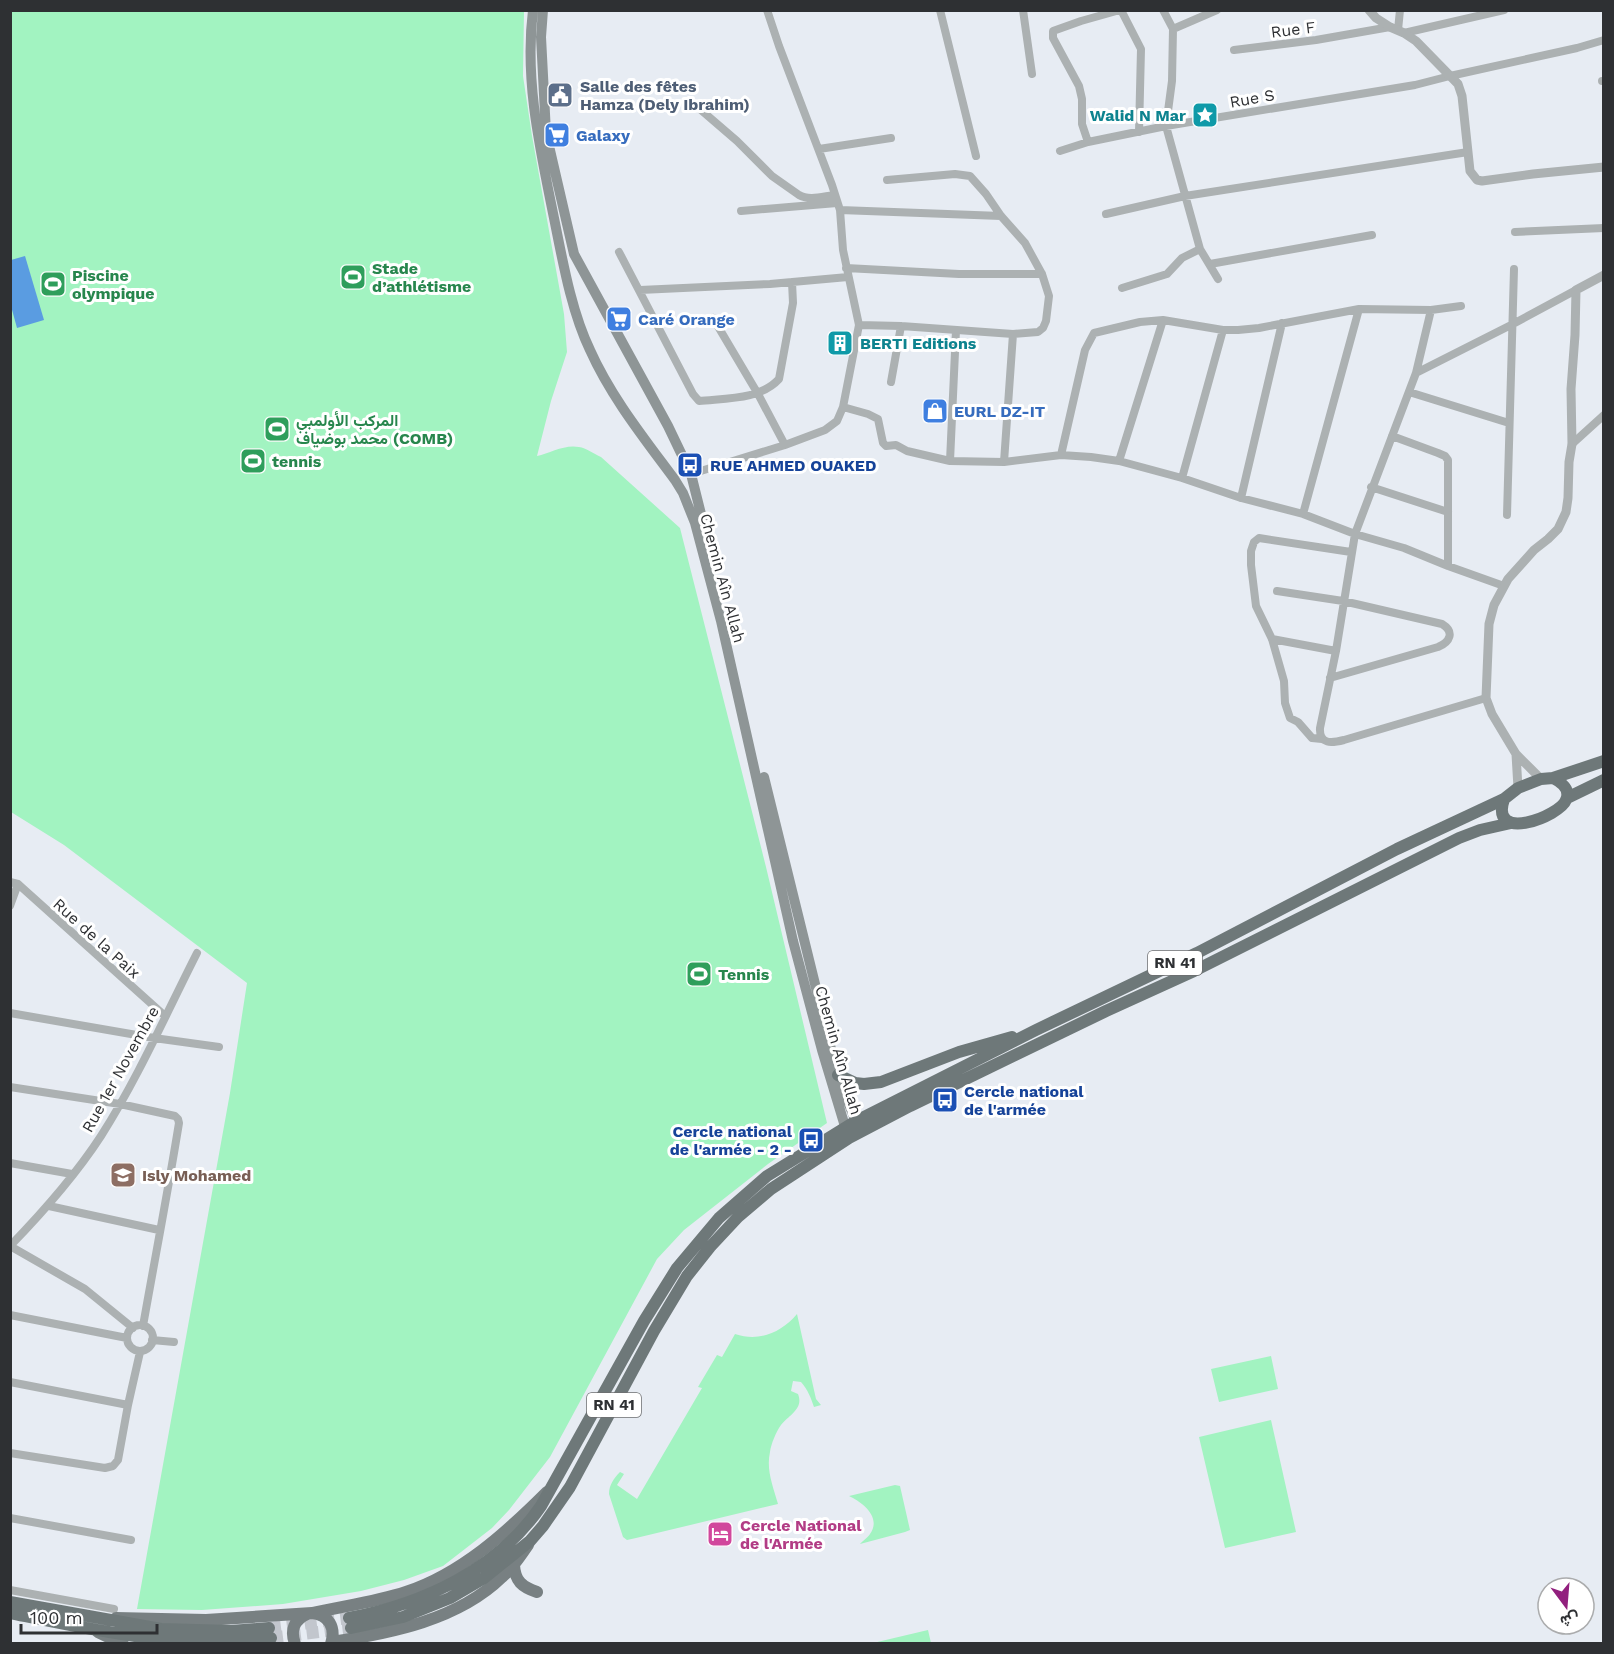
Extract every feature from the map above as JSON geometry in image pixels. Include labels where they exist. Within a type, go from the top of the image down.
[{"type":"highway","points":[[1547,779],[1563,784],[1567,798],[1565,803],[1552,812],[1525,823],[1512,823],[1505,819],[1502,808],[1504,799],[1518,788],[1604,761]]},
{"type":"highway","points":[[1567,798],[1604,780]]},
{"type":"highway","name":"RN 41","points":[[1504,799],[1397,849],[1197,953],[1036,1030],[767,1176],[718,1218],[677,1268],[644,1321],[554,1484],[524,1529],[494,1556],[460,1580],[425,1597],[350,1623],[404,1617],[450,1598],[484,1578],[530,1542],[570,1487],[654,1331],[698,1261],[738,1217],[771,1189],[853,1130],[910,1106],[1194,971],[1459,838],[1512,823]]},
{"type":"highway","points":[[838,1075],[855,1083],[881,1082],[959,1052],[1036,1030]]},
{"type":"highway","points":[[10,1602],[140,1626],[179,1630],[270,1633],[231,1643],[202,1643],[142,1638],[10,1613]]},
{"type":"main road","name":"Chemin Aîn Allah","points":[[533,10],[531,67],[534,109],[572,299],[588,347],[605,379],[675,480],[695,523],[721,621],[819,1039],[853,1130]]},
{"type":"main road","name":"Chemin Aîn Allah","points":[[543,10],[541,37],[546,133],[574,254],[668,426],[691,474],[778,835],[853,1130]]},
{"type":"main road","points":[[572,299],[592,288]]},
{"type":"main road","points":[[675,480],[691,474]]},
{"type":"main road","points":[[295,1644],[292,1632],[294,1626],[297,1621],[309,1614],[393,1596],[439,1579],[463,1564],[520,1519],[554,1484]]},
{"type":"main road","points":[[100,1618],[206,1620],[319,1614],[330,1622],[333,1629],[332,1643],[390,1631],[447,1613],[464,1605],[488,1590],[514,1565],[530,1542]]},
{"type":"main road","points":[[514,1565],[518,1581],[526,1588],[537,1592]]},
{"type":"main road","points":[[94,1630],[123,1644]]},
{"type":"street","points":[[691,474],[785,446],[829,428],[840,417],[843,407],[859,325],[846,268],[837,203],[767,10]]},
{"type":"street","points":[[940,10],[976,156]]},
{"type":"street","points":[[1023,10],[1032,74]]},
{"type":"street","points":[[1088,142],[1082,124],[1082,99],[1079,86],[1058,49],[1053,31],[1093,14],[1121,10],[1141,49],[1139,132]]},
{"type":"street","points":[[1163,10],[1173,29],[1172,81],[1166,126],[1200,249],[1218,279]]},
{"type":"street","points":[[1173,29],[1217,10]]},
{"type":"street","points":[[1369,10],[1376,18],[1428,52],[1461,90],[1470,171],[1474,178],[1479,181],[1604,167]]},
{"type":"street","points":[[1397,30],[1400,10]]},
{"type":"street","name":"Rue F","points":[[1234,50],[1397,30],[1503,11]]},
{"type":"street","name":"Rue S","points":[[1060,151],[1088,142],[1166,126],[1414,85],[1604,40]]},
{"type":"street","points":[[701,110],[737,141],[772,176],[804,197],[837,203],[1000,216]]},
{"type":"street","points":[[819,149],[891,138]]},
{"type":"street","points":[[1106,214],[1185,196],[1468,152]]},
{"type":"street","points":[[859,325],[1013,334],[1038,332],[1046,321],[1049,296],[1042,274],[1025,243],[1000,216],[986,194],[970,176],[955,174],[886,180]]},
{"type":"street","points":[[741,211],[837,203]]},
{"type":"street","points":[[1515,232],[1604,228]]},
{"type":"street","points":[[1210,264],[1372,235]]},
{"type":"street","points":[[1122,288],[1167,274],[1182,258],[1200,249]]},
{"type":"street","points":[[619,252],[693,394],[699,401],[758,394],[772,387],[778,379],[793,303],[792,282]]},
{"type":"street","points":[[846,268],[959,274],[1042,274]]},
{"type":"street","points":[[1507,515],[1514,269]]},
{"type":"street","points":[[1416,373],[1604,275]]},
{"type":"street","points":[[640,290],[848,277]]},
{"type":"street","points":[[1547,779],[1516,754],[1492,714],[1486,698],[1489,624],[1494,605],[1504,586],[1519,566],[1558,529],[1562,522],[1568,498],[1572,444],[1571,389],[1576,290]]},
{"type":"street","points":[[1061,455],[1085,350],[1094,333],[1140,322],[1163,320],[1223,330],[1259,328],[1359,309],[1431,310],[1461,306]]},
{"type":"street","points":[[1302,514],[1359,309]]},
{"type":"street","points":[[1322,739],[1320,728],[1336,651],[1355,534],[1416,373],[1431,310]]},
{"type":"street","points":[[713,318],[758,394],[785,446]]},
{"type":"street","points":[[1119,461],[1163,320]]},
{"type":"street","points":[[1241,498],[1282,323]]},
{"type":"street","points":[[891,382],[901,326]]},
{"type":"street","points":[[950,461],[956,330]]},
{"type":"street","points":[[1182,478],[1223,330]]},
{"type":"street","points":[[1004,462],[1013,334]]},
{"type":"street","points":[[1408,392],[1509,423]]},
{"type":"street","points":[[843,407],[878,419],[886,446],[896,445],[907,451],[950,461],[1004,462],[1061,455],[1119,461],[1302,514],[1355,534],[1404,548],[1504,586]]},
{"type":"street","points":[[1572,444],[1604,414]]},
{"type":"street","points":[[1392,436],[1447,458],[1449,467],[1448,566]]},
{"type":"street","points":[[1371,488],[1448,512]]},
{"type":"street","points":[[1351,552],[1257,539],[1251,551],[1256,606],[1272,639],[1284,681],[1285,703],[1290,718],[1298,722],[1312,738],[1329,742],[1344,740],[1486,698]]},
{"type":"street","points":[[1277,591],[1344,602],[1442,624],[1450,635],[1447,642],[1438,647],[1330,678]]},
{"type":"street","points":[[1272,639],[1336,651]]},
{"type":"street","points":[[1516,754],[1518,788]]},
{"type":"street","points":[[10,906],[14,883]]},
{"type":"street","name":"Rue de la Paix","points":[[14,883],[165,1016]]},
{"type":"street","name":"Rue 1er Novembre","points":[[10,1246],[48,1206],[100,1137],[120,1104],[197,953]]},
{"type":"street","points":[[10,1013],[219,1047]]},
{"type":"street","points":[[10,1088],[120,1104],[175,1116],[178,1119],[165,1207],[143,1326]]},
{"type":"street","points":[[10,1163],[72,1174]]},
{"type":"street","points":[[48,1206],[159,1230]]},
{"type":"street","points":[[10,1246],[85,1289],[133,1328]]},
{"type":"street","points":[[10,1315],[127,1338]]},
{"type":"street","points":[[10,1453],[105,1468],[113,1466],[118,1460],[140,1352],[147,1348],[152,1340],[152,1334],[143,1326],[133,1328],[127,1338],[132,1349],[140,1352]]},
{"type":"street","points":[[152,1340],[174,1342]]},
{"type":"street","points":[[10,1382],[128,1405]]},
{"type":"street","points":[[10,1518],[131,1540]]},
{"type":"street","points":[[10,1590],[114,1609]]},
{"type":"green space","points":[[11,11],[524,11],[523,76],[564,314],[567,352],[537,456],[574,446],[601,457],[680,528],[766,867],[827,1123],[768,1164],[684,1230],[657,1259],[550,1457],[492,1528],[443,1566],[404,1580],[361,1591],[283,1604],[202,1610],[137,1609],[230,1093],[247,983],[64,845],[11,812]]},
{"type":"green space","points":[[797,1314],[816,1399],[821,1405],[814,1407],[801,1382],[793,1381],[791,1391],[798,1394],[799,1404],[777,1431],[771,1445],[769,1459],[778,1504],[627,1540],[623,1537],[609,1494],[616,1477],[620,1472],[624,1474],[617,1485],[637,1499],[702,1388],[698,1387],[717,1355],[722,1357],[735,1334],[753,1337],[769,1334],[791,1321]]},
{"type":"green space","points":[[1271,1356],[1278,1389],[1219,1402],[1211,1369]]},
{"type":"green space","points":[[1271,1420],[1296,1532],[1225,1548],[1199,1437]]},
{"type":"green space","points":[[895,1485],[900,1486],[910,1530],[860,1544],[870,1534],[874,1522],[865,1506],[849,1496]]},
{"type":"green space","points":[[928,1630],[931,1643],[873,1643]]},
{"type":"water","points":[[25,256],[44,320],[17,328],[11,306],[11,260]]},
{"type":"tunnel","points":[[269,1628],[349,1618]]},
{"type":"tunnel","points":[[271,1638],[351,1628]]},
{"type":"place","name":"Salle des fêtes Hamza (Dely Ibrahim)","points":[[560,95]]},
{"type":"place","name":"Walid N Mar","points":[[1205,115]]},
{"type":"place","name":"Galaxy","points":[[557,135]]},
{"type":"place","name":"Stade d’athlétisme","points":[[353,277]]},
{"type":"place","name":"Piscine olympique","points":[[53,284]]},
{"type":"place","name":"Caré Orange","points":[[619,319]]},
{"type":"place","name":"BERTI Editions","points":[[840,343]]},
{"type":"place","name":"EURL DZ-IT","points":[[935,411]]},
{"type":"place","name":"المركب الأولمبي محمد بوضياف (COMB)","points":[[277,429]]},
{"type":"place","name":"tennis","points":[[253,461]]},
{"type":"place","name":"RUE AHMED OUAKED","points":[[690,465]]},
{"type":"place","name":"Tennis","points":[[699,974]]},
{"type":"place","name":"Cercle national de l'armée","points":[[945,1100]]},
{"type":"place","name":"Cercle national de l'armée - 2 -","points":[[811,1140]]},
{"type":"place","name":"Isly Mohamed","points":[[123,1175]]},
{"type":"place","name":"Cercle National de l'Armée","points":[[720,1534]]}]
